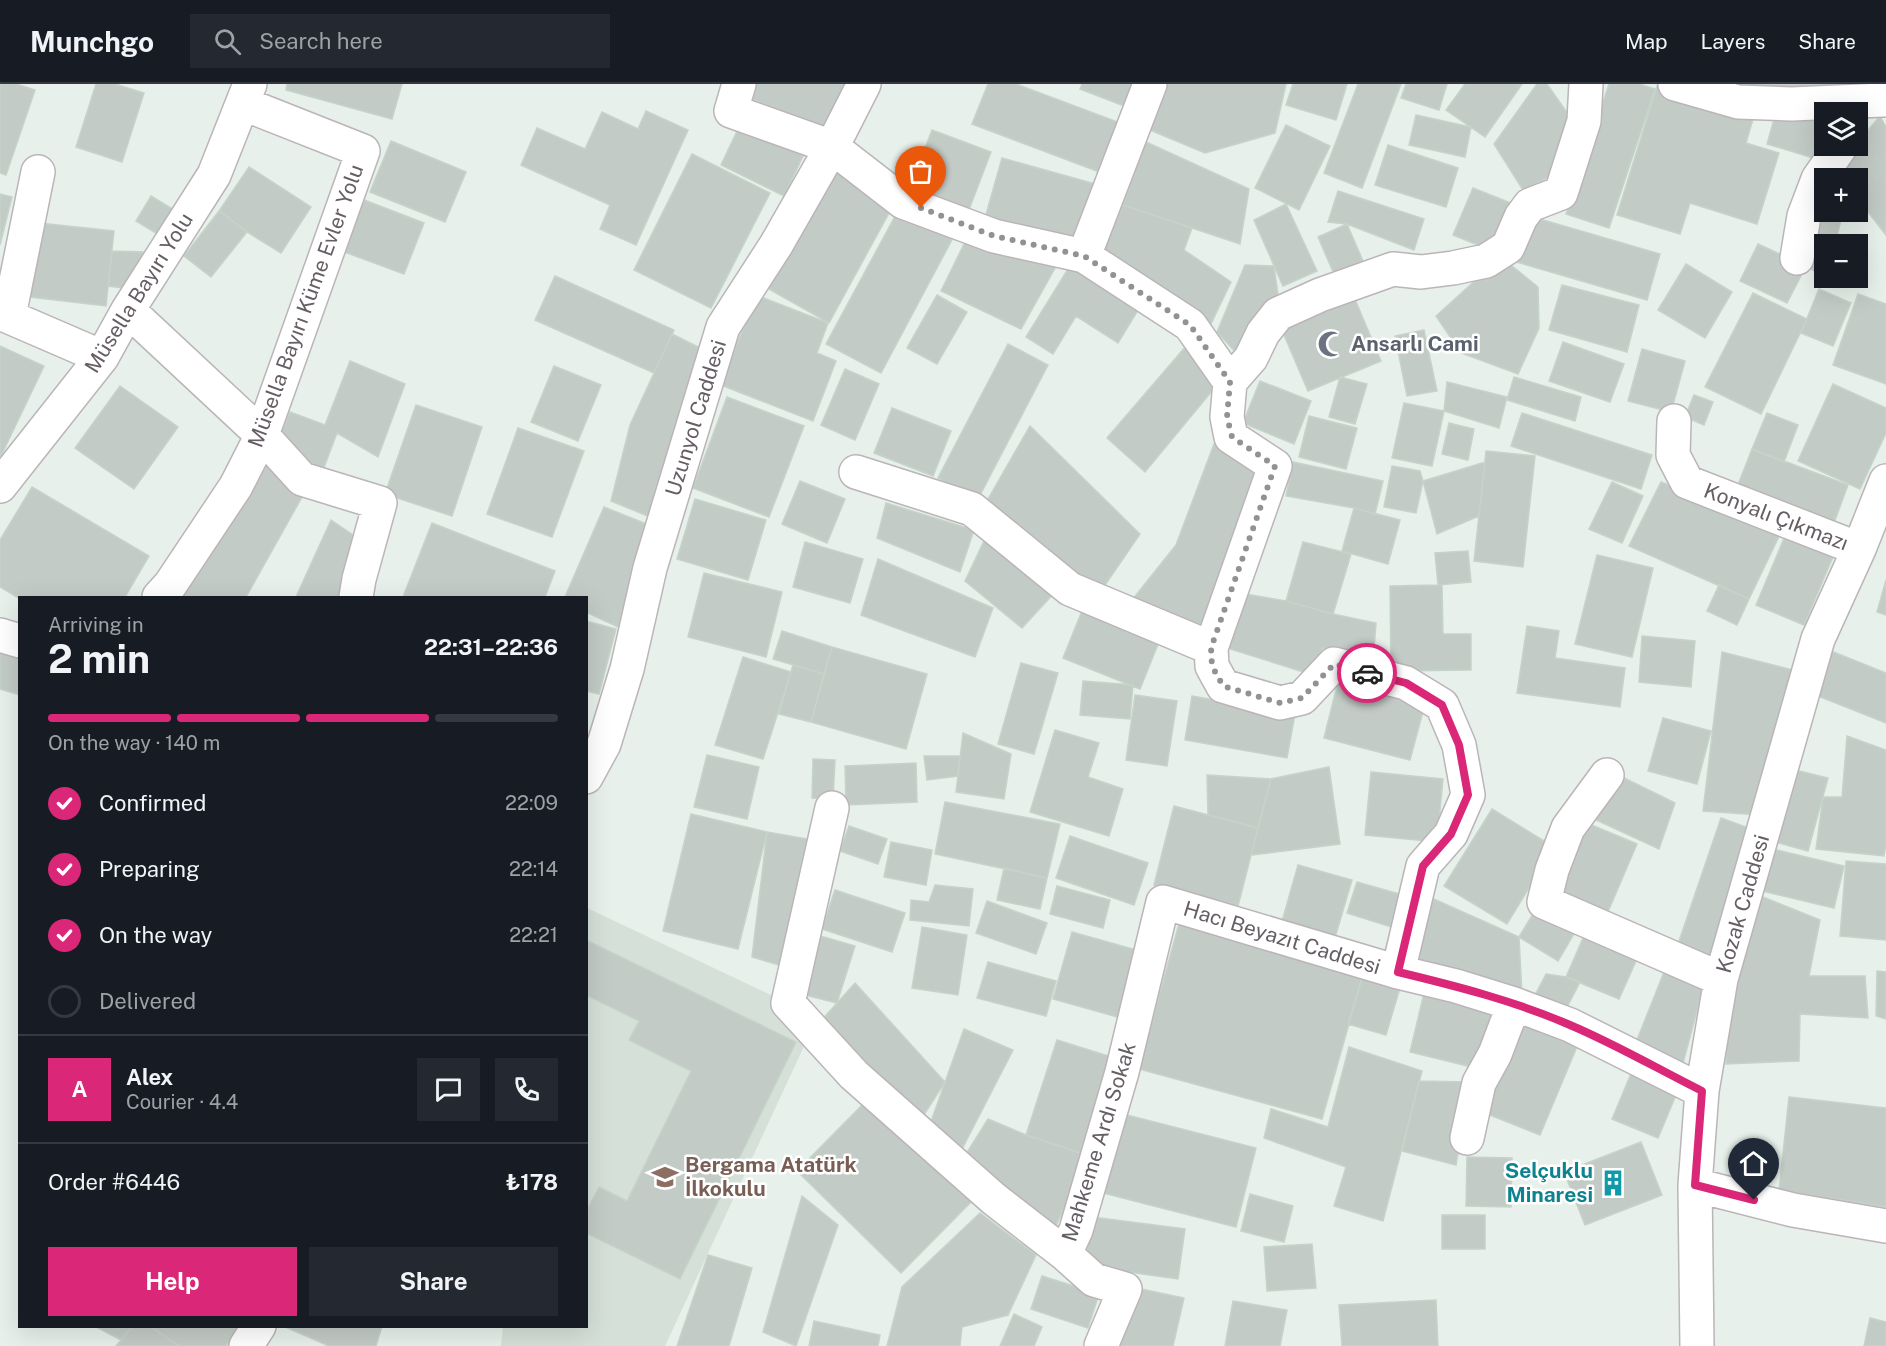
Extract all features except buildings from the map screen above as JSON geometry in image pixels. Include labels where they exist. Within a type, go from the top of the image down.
[{"type":"street","name":"Uzunyol Caddesi","points":[[588,773],[604,744],[627,669],[650,568],[723,327],[776,245],[832,147],[864,84]]},
{"type":"street","points":[[1084,256],[1150,84]]},
{"type":"street","points":[[1560,84],[1584,121]]},
{"type":"street","points":[[1398,972],[1423,866],[1451,834],[1468,795],[1459,745],[1442,705],[1406,683],[1334,664],[1302,698],[1280,703],[1223,686],[1212,666],[1211,648],[1275,466],[1232,437],[1227,417],[1230,382],[1251,358],[1263,333],[1278,314],[1393,269],[1421,272],[1453,268],[1486,261],[1508,247],[1521,217],[1530,205],[1561,193],[1584,121],[1586,84]]},
{"type":"street","points":[[1675,84],[1738,102],[1792,104],[1880,96]]},
{"type":"street","name":"Müsella Bayırı Yolu","points":[[0,486],[102,357],[128,310],[214,175],[247,94]]},
{"type":"street","name":"Müsella Bayırı Küme Evler Yolu","points":[[160,596],[170,585],[236,486],[262,435],[363,151],[247,94]]},
{"type":"street","points":[[1868,113],[1880,96]]},
{"type":"street","points":[[735,97],[832,147],[903,202],[994,236],[1084,256],[1190,325],[1230,382]]},
{"type":"street","points":[[1797,258],[1804,216],[1818,179],[1834,156]]},
{"type":"street","points":[[38,172],[4,315],[102,357]]},
{"type":"street","points":[[128,310],[262,435],[302,479],[380,503],[356,596]]},
{"type":"street","name":"Konyalı Çıkmazı","points":[[1674,421],[1673,455],[1687,482],[1859,549]]},
{"type":"street","points":[[856,472],[972,508],[1070,589],[1211,648]]},
{"type":"street","name":"Kozak Caddesi","points":[[1700,1345],[1695,1185],[1702,1091],[1721,978],[1818,639],[1859,549],[1886,481]]},
{"type":"street","points":[[0,635],[18,640]]},
{"type":"street","points":[[1607,776],[1568,828],[1552,870],[1544,902],[1721,978]]},
{"type":"street","points":[[832,808],[788,1003],[870,1090],[994,1199],[1065,1254]]},
{"type":"street","name":"Hacı Beyazıt Caddesi","points":[[1163,903],[1514,1004],[1570,1025],[1702,1091]]},
{"type":"street","name":"Mahkeme Ardı Sokak","points":[[1101,1346],[1125,1289],[1094,1280],[1065,1254],[1076,1230],[1122,1072],[1163,903]]},
{"type":"street","points":[[1467,1138],[1479,1083],[1495,1054],[1514,1004]]},
{"type":"street","points":[[1695,1185],[1793,1210],[1886,1226]]},
{"type":"street","points":[[246,1346],[258,1328]]},
{"type":"shaded area","name":"Bergama Atatürk İlkokulu","points":[[588,908],[788,1003],[812,1029],[665,1346],[501,1346],[503,1328],[588,1328]]},
{"type":"way so far","points":[[921,208],[994,236],[1084,256],[1190,325],[1230,382],[1227,417],[1232,437],[1275,466],[1211,648],[1212,666],[1223,686],[1280,703],[1302,698],[1334,664],[1367,673]]},
{"type":"place","name":"Ansarlı Cami","points":[[1331,344]]},
{"type":"place","name":"Bergama Atatürk İlkokulu","points":[[665,1177]]},
{"type":"place","name":"Selçuklu Minaresi","points":[[1613,1183]]},
{"type":"route","points":[[1367,673],[1406,683],[1442,705],[1459,745],[1468,795],[1451,834],[1423,866],[1398,972],[1514,1004],[1570,1025],[1702,1091],[1695,1185],[1754,1200]]}]
